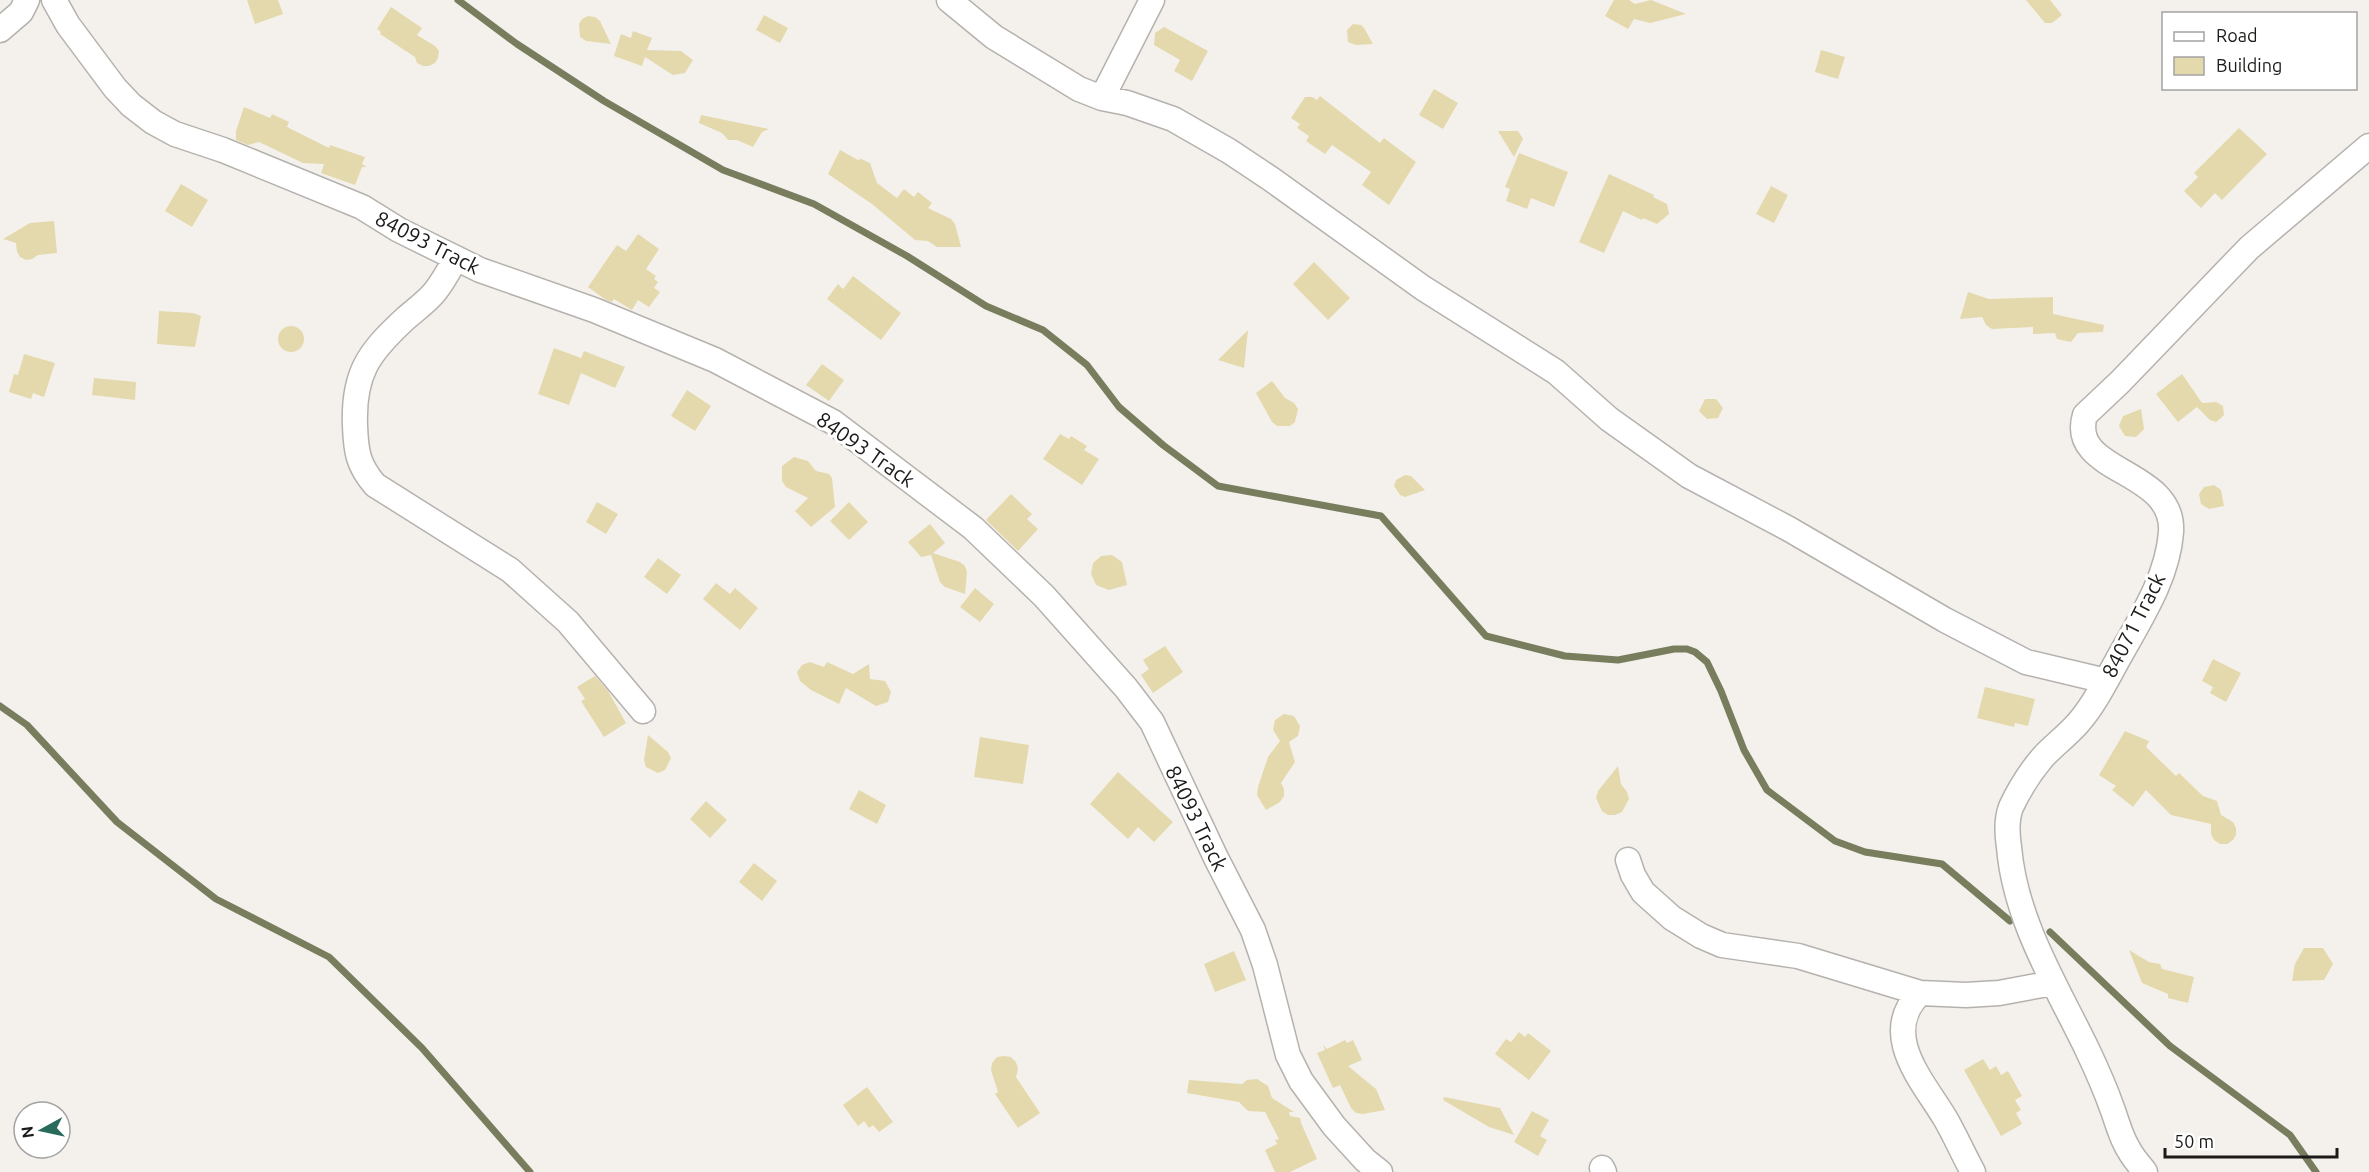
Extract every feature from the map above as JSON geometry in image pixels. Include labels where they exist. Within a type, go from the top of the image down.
[{"type":"street","points":[[0,30],[21,12],[27,0]]},
{"type":"street","name":"84093 Track","points":[[54,0],[68,25],[115,88],[131,105],[153,122],[175,134],[223,150],[362,207],[399,230],[480,270],[594,310],[715,360],[833,422],[973,528],[1044,596],[1126,688],[1152,722],[1216,858],[1253,930],[1265,965],[1288,1055],[1334,1126],[1365,1161],[1380,1172]]},
{"type":"street","points":[[949,0],[994,37],[1079,89],[1173,119],[1246,162],[1423,288],[1556,372],[1608,419],[1689,476],[1789,529],[1945,620],[2026,662],[2106,681]]},
{"type":"street","points":[[1102,98],[1152,0]]},
{"type":"street","name":"84071 Track","points":[[2145,1172],[2128,1149],[2095,1068],[2053,983],[2018,901],[2007,830],[2010,810],[2019,793],[2042,759],[2080,722],[2106,681],[2148,604],[2168,553],[2171,529],[2169,512],[2157,494],[2145,483],[2092,452],[2082,436],[2085,415],[2120,382],[2249,248],[2369,146]]},
{"type":"street","points":[[456,259],[433,294],[376,347],[364,366],[358,383],[354,413],[355,447],[362,470],[375,485],[510,570],[568,622],[643,711]]},
{"type":"street","points":[[1628,860],[1633,875],[1643,892],[1672,918],[1701,936],[1722,945],[1798,956],[1920,993],[1966,995],[1999,993],[2053,983]]},
{"type":"street","points":[[1920,993],[1909,1004],[1903,1020],[1903,1040],[1909,1059],[1973,1172]]},
{"type":"building","points":[[247,0],[278,0],[283,14],[255,24]]},
{"type":"building","points":[[1614,0],[1629,0],[1635,4],[1651,0],[1686,14],[1650,23],[1634,19],[1628,29],[1605,16]]},
{"type":"building","points":[[2026,0],[2050,0],[2062,15],[2052,23],[2045,23]]},
{"type":"building","points":[[391,7],[422,28],[417,35],[439,51],[435,63],[423,66],[417,63],[415,57],[380,34],[381,32],[377,29]]},
{"type":"building","points":[[764,15],[788,28],[780,43],[756,30]]},
{"type":"building","points":[[588,16],[600,21],[611,44],[586,41],[580,37],[579,24]]},
{"type":"building","points":[[1353,24],[1364,28],[1373,44],[1356,45],[1348,42],[1347,30]]},
{"type":"building","points":[[1164,27],[1208,51],[1192,81],[1174,71],[1180,60],[1154,45],[1155,33]]},
{"type":"building","points":[[633,31],[652,38],[647,50],[681,51],[693,60],[685,73],[673,75],[645,57],[642,66],[614,56],[621,34],[631,38]]},
{"type":"building","points":[[1821,50],[1845,57],[1838,79],[1815,72]]},
{"type":"building","points":[[1434,89],[1458,103],[1443,129],[1419,115]]},
{"type":"building","points":[[1320,96],[1380,143],[1384,138],[1416,162],[1389,205],[1362,185],[1371,172],[1332,145],[1325,154],[1306,141],[1309,136],[1297,128],[1300,124],[1291,118],[1305,97],[1317,100]]},
{"type":"building","points":[[244,107],[270,118],[272,114],[289,122],[287,127],[329,148],[330,145],[365,157],[362,164],[367,167],[362,167],[355,185],[321,173],[324,164],[303,163],[259,142],[248,145],[236,140],[236,131]]},
{"type":"building","points":[[701,115],[769,129],[762,132],[753,147],[737,140],[728,140],[722,133],[699,123]]},
{"type":"building","points":[[2239,128],[2267,154],[2222,200],[2215,193],[2201,208],[2184,191],[2198,177],[2194,173]]},
{"type":"building","points":[[1498,131],[1518,131],[1523,139],[1514,157]]},
{"type":"building","points":[[840,150],[858,160],[870,163],[877,183],[897,198],[904,189],[914,197],[918,192],[932,203],[928,208],[951,219],[955,224],[961,247],[937,247],[928,241],[915,240],[872,204],[828,174]]},
{"type":"building","points":[[1519,153],[1568,172],[1554,207],[1531,198],[1527,209],[1506,201],[1510,189],[1505,187]]},
{"type":"building","points":[[1609,174],[1654,195],[1653,197],[1667,204],[1669,214],[1657,224],[1623,211],[1604,253],[1579,242]]},
{"type":"building","points":[[181,184],[208,200],[192,227],[165,211]]},
{"type":"building","points":[[1771,186],[1788,195],[1774,223],[1756,214]]},
{"type":"building","points":[[54,221],[57,253],[38,255],[26,260],[17,252],[16,243],[3,239],[30,223]]},
{"type":"building","points":[[638,234],[659,249],[646,269],[656,276],[654,279],[658,282],[654,288],[660,292],[649,307],[638,300],[632,310],[614,299],[612,302],[606,300],[588,287],[617,245],[626,251]]},
{"type":"building","points":[[1314,262],[1350,298],[1328,320],[1293,284]]},
{"type":"building","points":[[853,276],[901,313],[881,340],[827,299],[838,284],[843,289]]},
{"type":"building","points":[[1968,292],[1989,299],[2053,297],[2053,314],[2104,325],[2103,332],[2078,333],[2071,342],[2057,339],[2055,333],[2033,334],[2033,327],[1992,329],[1986,325],[1982,317],[1960,319]]},
{"type":"building","points":[[159,311],[193,313],[201,316],[195,347],[157,344]]},
{"type":"building","points":[[291,326],[300,330],[304,339],[300,348],[291,352],[282,348],[278,339],[282,330]]},
{"type":"building","points":[[1248,330],[1244,368],[1218,360]]},
{"type":"building","points":[[554,348],[581,358],[584,351],[625,367],[615,388],[581,373],[569,405],[538,394]]},
{"type":"building","points":[[24,354],[55,363],[44,397],[33,393],[31,399],[9,392],[14,374],[18,375]]},
{"type":"building","points":[[822,364],[844,380],[829,401],[806,385]]},
{"type":"building","points":[[2182,374],[2202,403],[2216,402],[2223,406],[2224,415],[2216,422],[2210,420],[2197,407],[2178,422],[2156,394]]},
{"type":"building","points":[[94,378],[136,382],[135,400],[92,395]]},
{"type":"building","points":[[1272,381],[1285,398],[1294,403],[1298,409],[1295,422],[1290,426],[1277,426],[1272,422],[1256,393]]},
{"type":"building","points":[[687,390],[711,406],[695,431],[671,416]]},
{"type":"building","points":[[1705,399],[1716,399],[1723,408],[1718,418],[1707,419],[1699,411]]},
{"type":"building","points":[[2141,409],[2144,429],[2136,437],[2125,436],[2119,426],[2123,416]]},
{"type":"building","points":[[1060,434],[1069,439],[1071,436],[1087,446],[1084,450],[1099,459],[1082,485],[1043,459]]},
{"type":"building","points":[[794,457],[808,461],[816,471],[829,474],[832,478],[835,507],[811,527],[795,511],[808,498],[786,487],[782,481],[782,466]]},
{"type":"building","points":[[1405,475],[1411,476],[1425,490],[1405,497],[1400,495],[1394,486],[1396,480]]},
{"type":"building","points":[[2214,485],[2221,490],[2224,506],[2209,509],[2201,504],[2199,494],[2204,487]]},
{"type":"building","points":[[1011,494],[1032,514],[1027,519],[1038,529],[1018,551],[986,520]]},
{"type":"building","points":[[597,502],[618,514],[606,534],[586,522]]},
{"type":"building","points":[[849,502],[868,522],[849,540],[830,521]]},
{"type":"building","points":[[930,524],[945,543],[933,553],[960,562],[965,566],[967,572],[965,594],[945,587],[940,582],[931,555],[921,557],[908,542]]},
{"type":"building","points":[[1112,555],[1122,562],[1127,585],[1109,590],[1096,585],[1091,574],[1093,563],[1101,556]]},
{"type":"building","points":[[658,558],[681,575],[667,594],[644,577]]},
{"type":"building","points":[[716,583],[730,594],[735,588],[758,608],[740,630],[703,599]]},
{"type":"building","points":[[975,588],[994,604],[980,622],[960,607]]},
{"type":"building","points":[[1165,646],[1183,672],[1153,693],[1141,675],[1149,669],[1143,660]]},
{"type":"building","points":[[2213,659],[2241,673],[2226,702],[2210,693],[2213,687],[2202,681]]},
{"type":"building","points":[[810,662],[824,667],[827,662],[853,674],[869,664],[870,679],[885,681],[891,692],[888,702],[876,706],[846,688],[839,704],[811,690],[800,681],[797,672],[802,665]]},
{"type":"building","points":[[595,676],[608,691],[626,723],[604,737],[581,701],[585,699],[577,687]]},
{"type":"building","points":[[1985,687],[2035,699],[2028,726],[2015,723],[2014,727],[1977,718]]},
{"type":"building","points":[[1284,714],[1294,716],[1300,726],[1298,736],[1289,742],[1295,762],[1281,783],[1284,796],[1280,802],[1266,810],[1257,795],[1258,787],[1268,757],[1280,741],[1273,730],[1275,720]]},
{"type":"building","points":[[2125,731],[2149,741],[2146,747],[2176,776],[2179,773],[2203,796],[2217,801],[2221,815],[2233,822],[2236,828],[2233,840],[2227,844],[2220,844],[2211,834],[2211,824],[2171,815],[2146,790],[2133,807],[2112,790],[2116,786],[2099,775]]},
{"type":"building","points":[[648,735],[668,752],[671,758],[665,770],[658,773],[646,767],[644,760]]},
{"type":"building","points":[[980,737],[1029,745],[1023,784],[974,777]]},
{"type":"building","points":[[1618,766],[1621,784],[1629,799],[1622,812],[1608,815],[1602,811],[1596,798],[1598,791]]},
{"type":"building","points":[[1118,772],[1173,822],[1154,842],[1138,827],[1128,839],[1090,804]]},
{"type":"building","points":[[859,790],[886,805],[877,824],[849,809]]},
{"type":"building","points":[[706,801],[727,820],[710,838],[690,819]]},
{"type":"building","points":[[754,863],[777,881],[762,901],[739,882]]},
{"type":"building","points":[[2304,948],[2323,948],[2333,964],[2324,980],[2292,981],[2295,964]]},
{"type":"building","points":[[2129,950],[2149,962],[2160,964],[2162,969],[2194,977],[2188,1003],[2168,998],[2168,994],[2142,983]]},
{"type":"building","points":[[1234,951],[1246,980],[1215,992],[1204,964]]},
{"type":"building","points":[[1519,1032],[1525,1037],[1528,1033],[1551,1051],[1529,1080],[1495,1054],[1506,1039],[1511,1042]]},
{"type":"building","points":[[1345,1040],[1347,1043],[1353,1040],[1362,1060],[1348,1066],[1376,1089],[1385,1110],[1356,1113],[1351,1108],[1340,1085],[1333,1088],[1317,1053],[1325,1050],[1323,1045],[1327,1049]]},
{"type":"building","points":[[997,1057],[1011,1057],[1016,1062],[1018,1069],[1016,1077],[1040,1113],[1018,1128],[995,1094],[998,1092],[991,1070],[992,1063]]},
{"type":"building","points":[[1983,1059],[1990,1070],[1996,1066],[2001,1075],[2008,1071],[2022,1096],[2015,1100],[2021,1110],[2016,1113],[2022,1124],[2001,1136],[1964,1070]]},
{"type":"building","points":[[1257,1079],[1268,1086],[1272,1098],[1294,1112],[1289,1112],[1290,1116],[1300,1118],[1317,1159],[1290,1172],[1275,1172],[1265,1150],[1277,1144],[1275,1140],[1279,1139],[1265,1112],[1248,1111],[1239,1102],[1187,1093],[1189,1080],[1242,1084],[1247,1080]]},
{"type":"building","points":[[867,1087],[893,1122],[879,1132],[873,1125],[869,1128],[864,1121],[858,1126],[843,1105]]},
{"type":"building","points":[[1444,1097],[1500,1108],[1514,1135],[1489,1127],[1443,1100]]},
{"type":"building","points":[[1532,1111],[1549,1120],[1540,1136],[1547,1140],[1538,1156],[1514,1142]]},
{"type":"waterway","points":[[458,0],[517,44],[604,101],[723,170],[814,204],[907,256],[986,306],[1043,330],[1087,365],[1119,407],[1163,445],[1218,486],[1381,516],[1486,636],[1565,656],[1618,660],[1674,649],[1687,649],[1695,652],[1707,662],[1744,750],[1767,790],[1835,841],[1865,852],[1942,864],[2010,921]]},
{"type":"waterway","points":[[0,706],[27,725],[117,822],[216,899],[329,957],[422,1048],[530,1172]]},
{"type":"waterway","points":[[2050,932],[2170,1046],[2290,1135],[2316,1172]]}]
